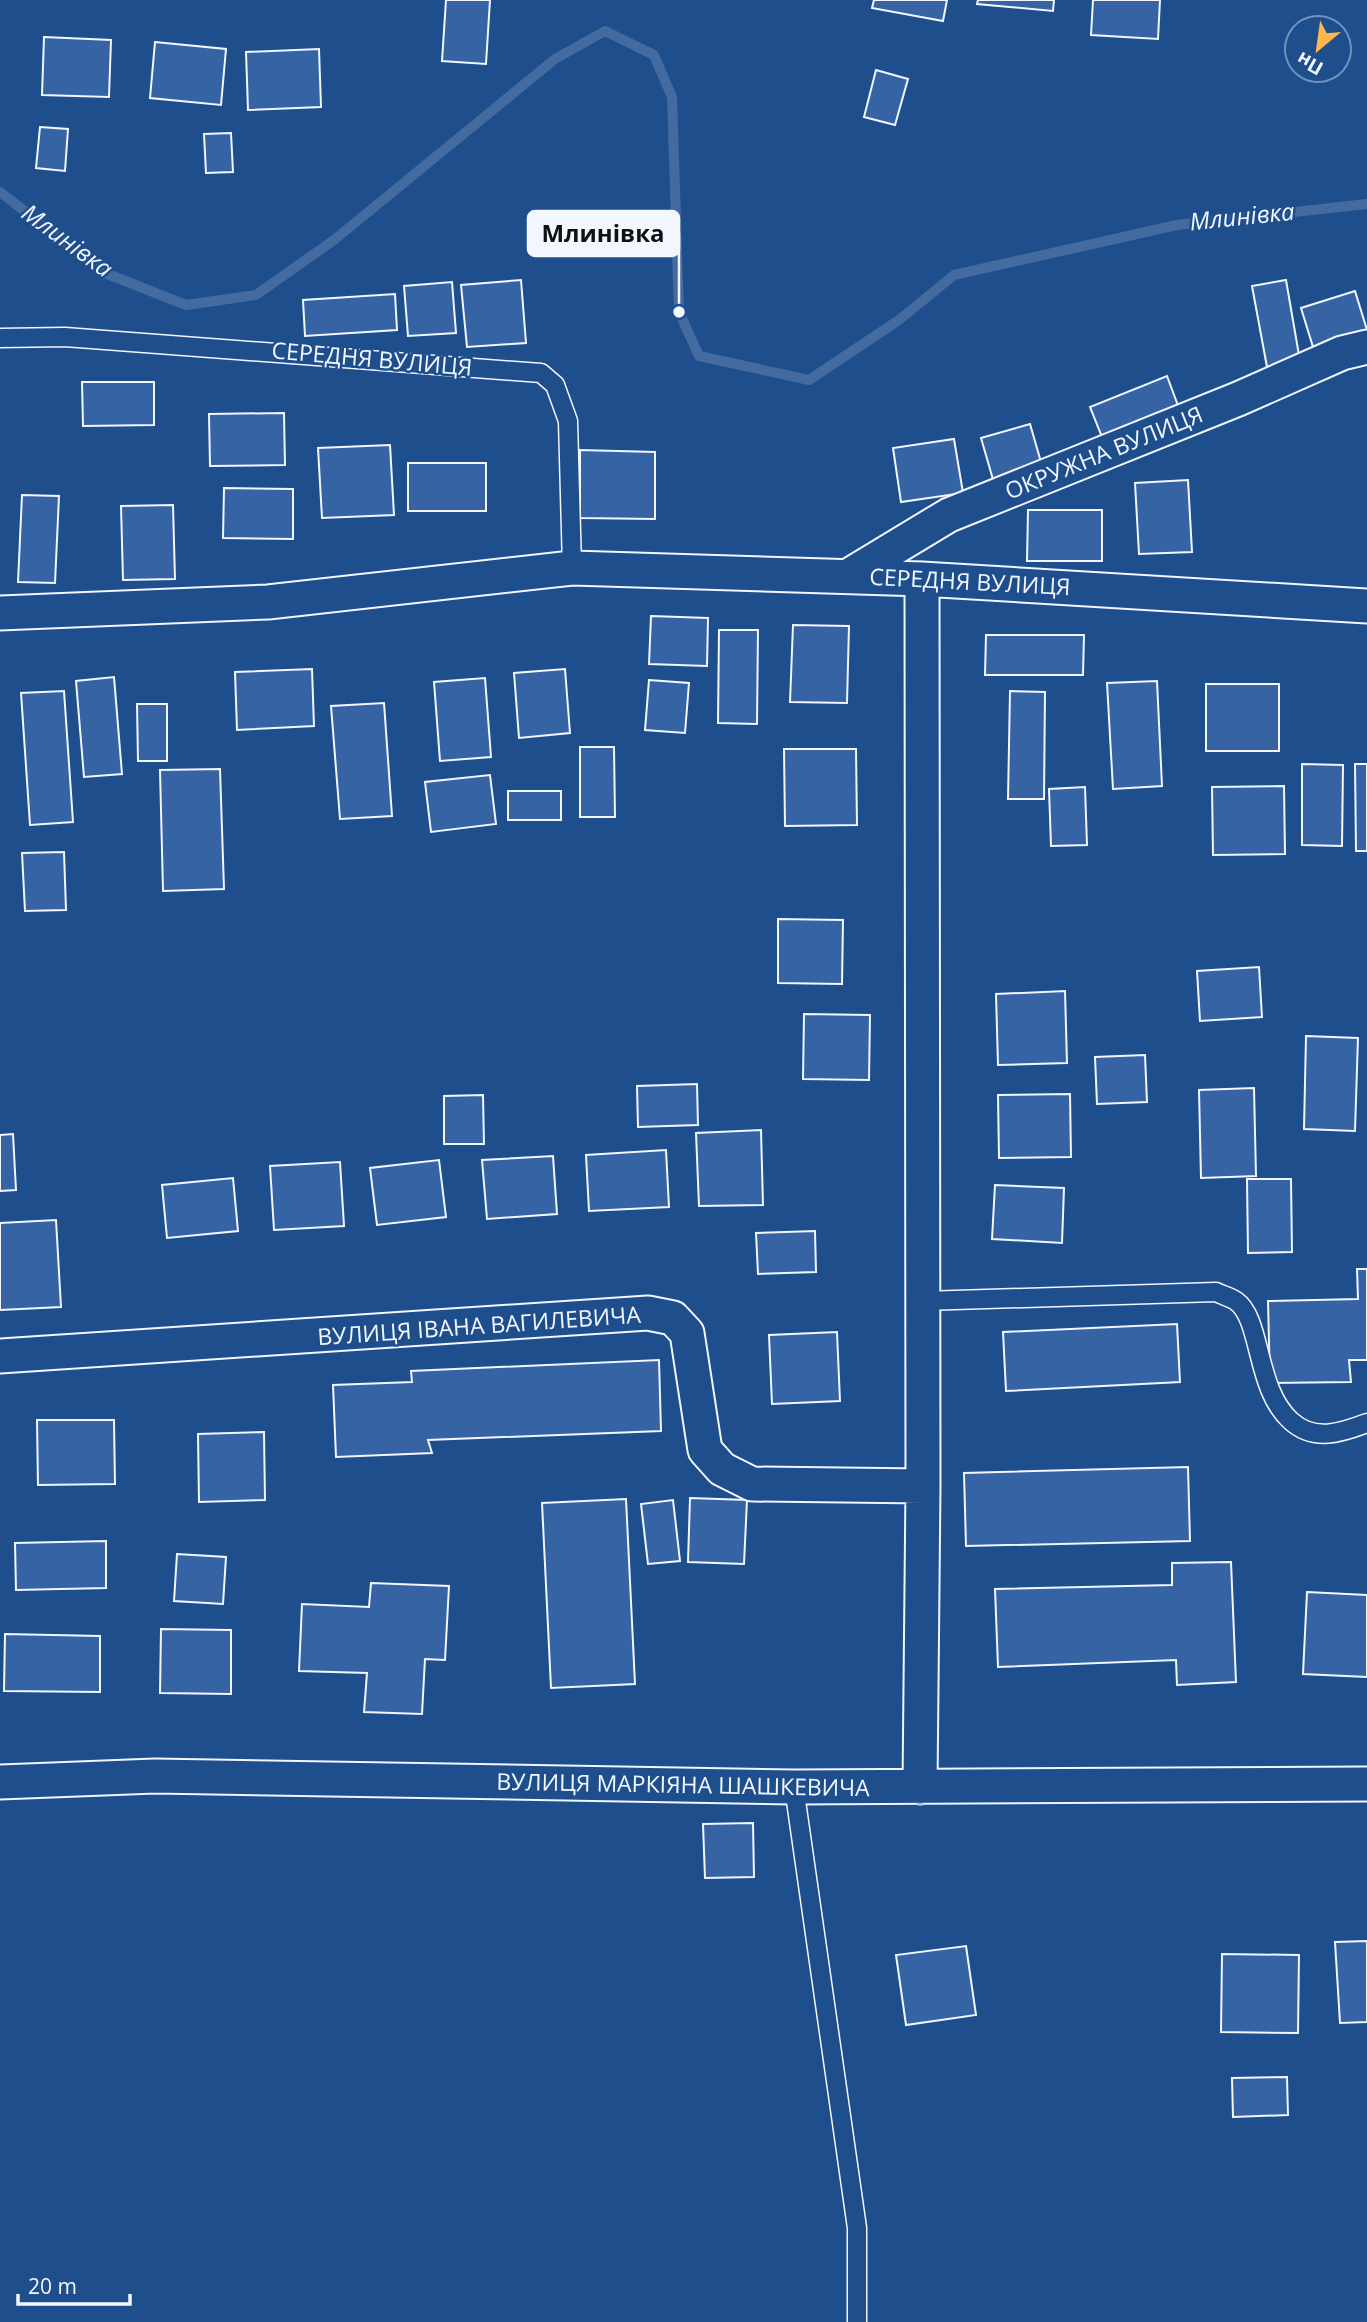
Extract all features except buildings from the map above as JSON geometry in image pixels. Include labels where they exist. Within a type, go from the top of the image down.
[{"type":"street","name":"ОКРУЖНА ВУЛИЦЯ","points":[[848,576],[949,516],[1225,405],[1342,353],[1367,347]]},
{"type":"street","name":"СЕРЕДНЯ ВУЛИЦЯ","points":[[0,613],[268,602],[572,568],[922,579],[1367,606]]},
{"type":"street","points":[[920,1787],[923,1486],[922,579]]},
{"type":"street","name":"ВУЛИЦЯ ІВАНА ВАГИЛЕВИЧА","points":[[0,1356],[648,1313],[673,1318],[687,1334],[705,1450],[722,1469],[752,1484],[923,1486]]},
{"type":"street","name":"ВУЛИЦЯ МАРКІЯНА ШАШКЕВИЧА","points":[[0,1782],[155,1776],[794,1787],[1367,1784]]},
{"type":"lane","name":"СЕРЕДНЯ ВУЛИЦЯ","points":[[0,338],[65,337],[541,373],[555,385],[568,421],[572,568]]},
{"type":"lane","points":[[923,1301],[1216,1292],[1238,1301],[1250,1322],[1268,1390],[1279,1411],[1296,1426],[1318,1435],[1342,1433],[1367,1423]]},
{"type":"lane","points":[[794,1787],[854,2204],[857,2322]]},
{"type":"waterway","name":"Млинівка","points":[[0,192],[105,273],[186,305],[256,295],[334,240],[555,59],[605,31],[654,55],[672,97],[679,312],[699,356],[809,380],[899,320],[954,275],[1177,225],[1367,204]]},
{"type":"place","name":"Млинівка","points":[[679,312]]}]
